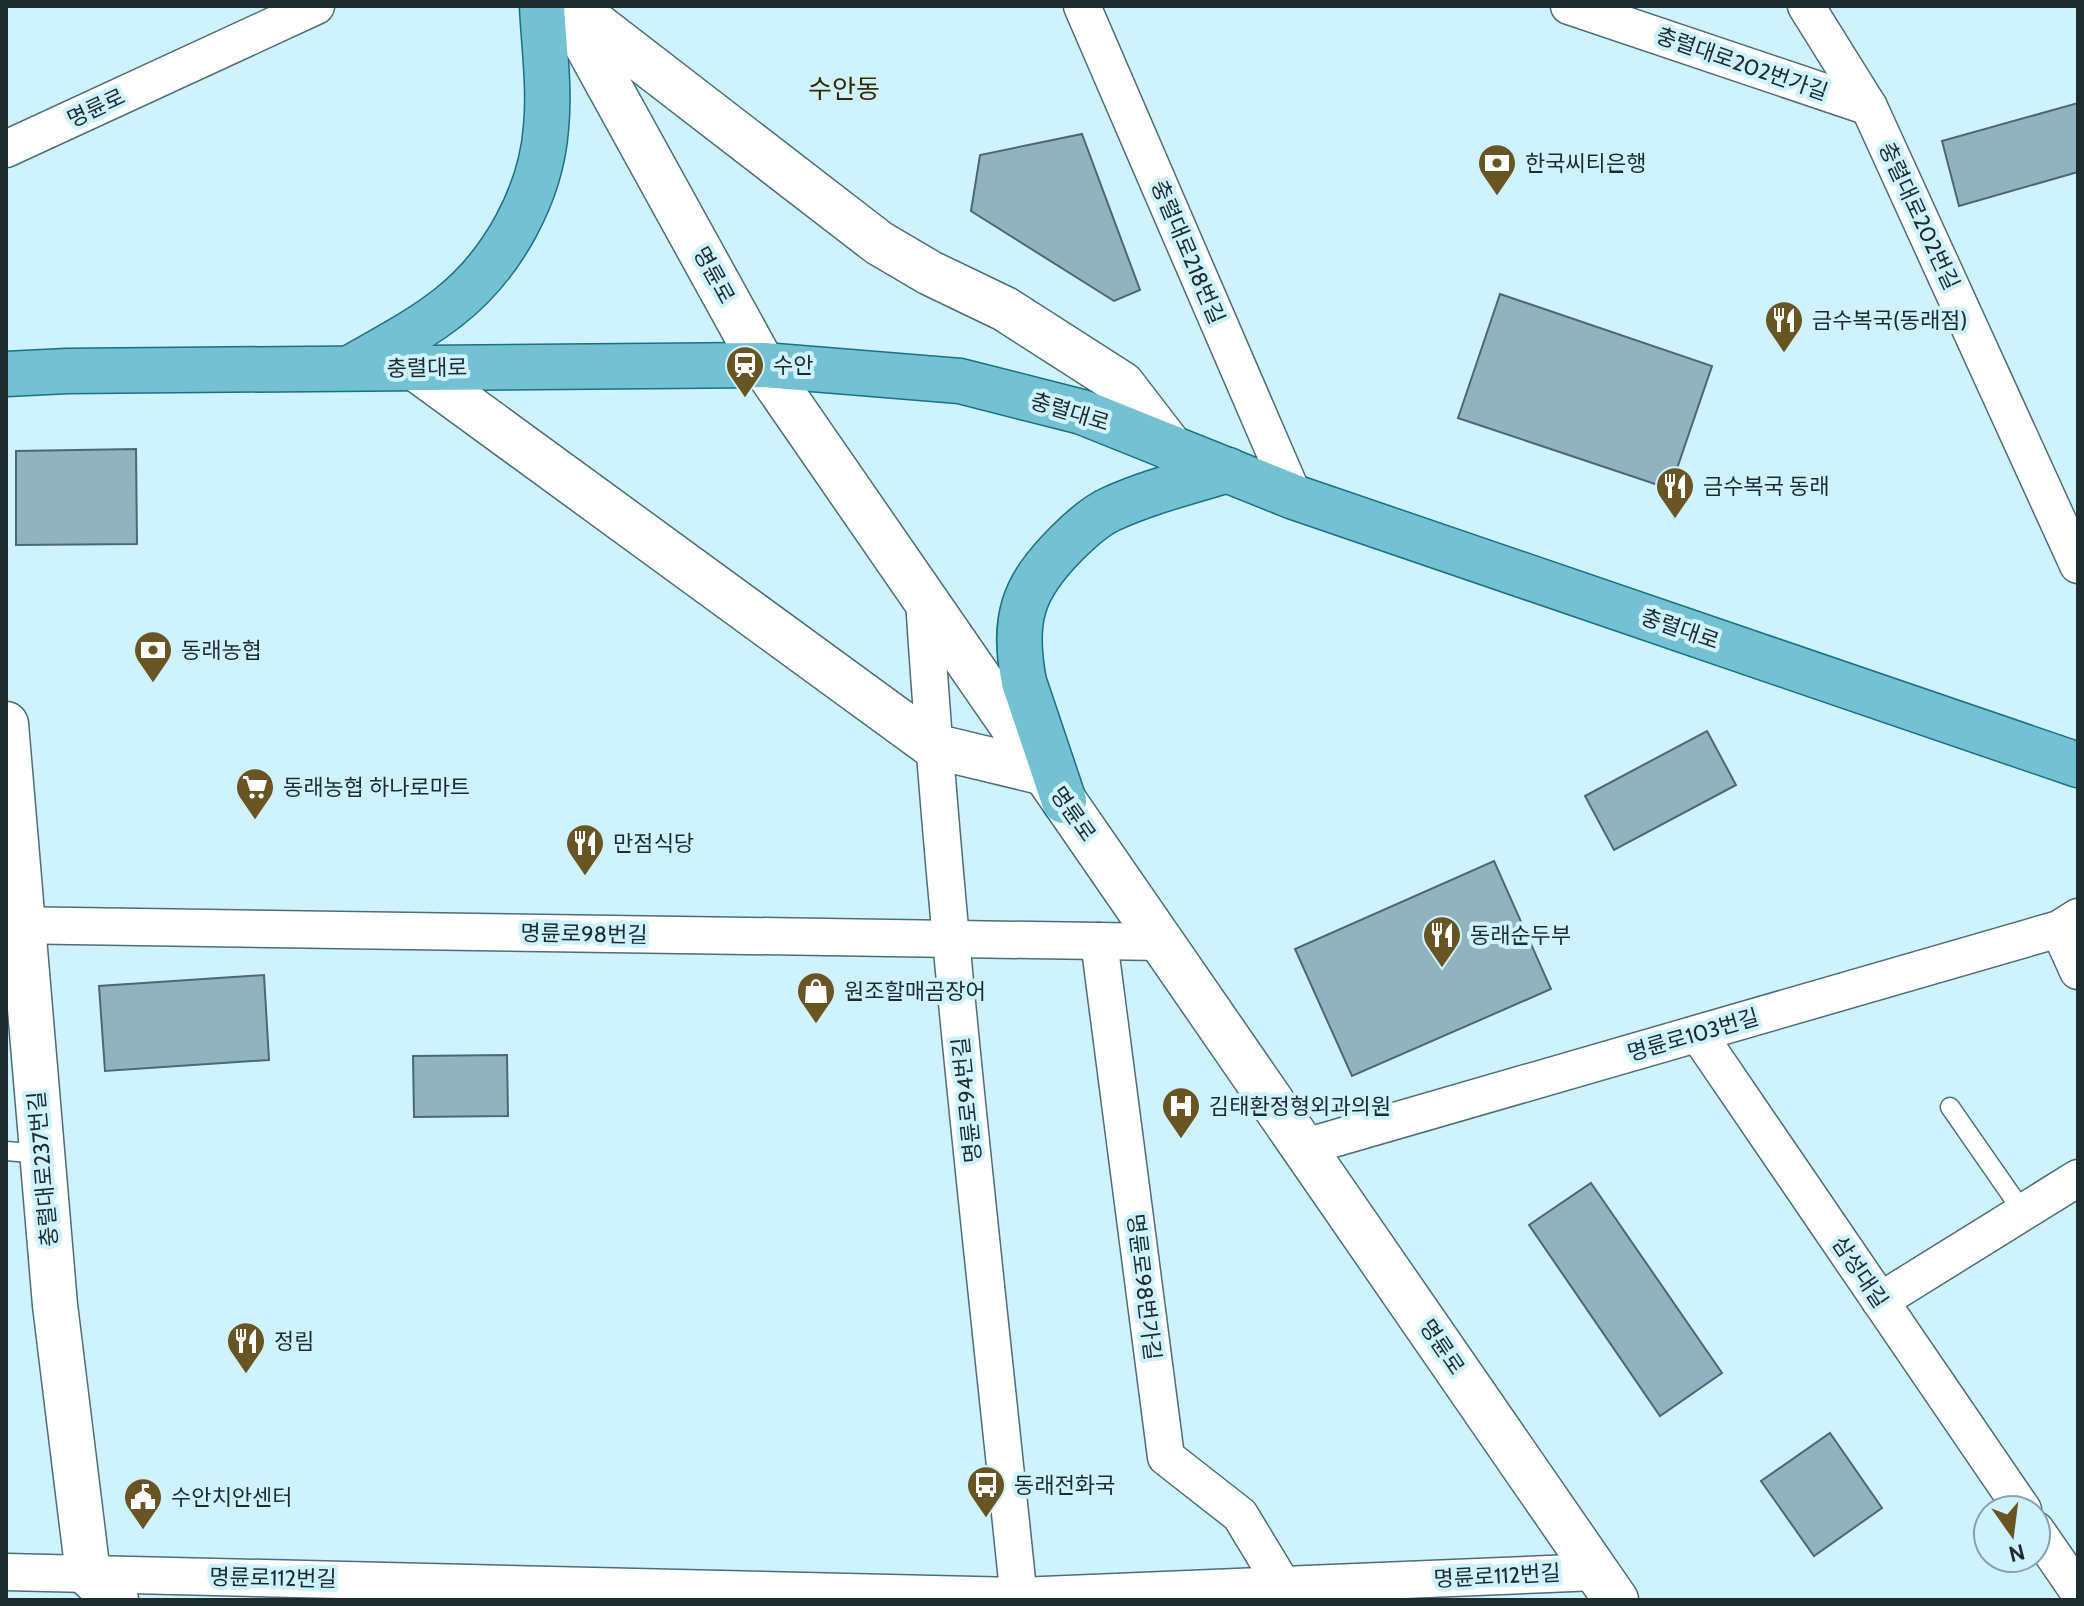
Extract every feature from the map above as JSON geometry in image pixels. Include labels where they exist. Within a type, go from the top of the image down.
[{"type":"main road","points":[[349,369],[452,305],[501,249],[532,195],[541,167],[547,125],[542,6]]},
{"type":"main road","name":"명륜로","points":[[565,6],[763,365],[1606,1586]]},
{"type":"main road","points":[[572,6],[879,243],[930,273],[1005,309],[1122,384],[1172,449]]},
{"type":"main road","name":"충렬대로","points":[[6,374],[763,365],[960,381],[1082,412],[1294,497],[2078,765]]},
{"type":"main road","points":[[415,368],[933,746],[1055,787]]},
{"type":"main road","points":[[1055,787],[1020,662],[1023,608],[1032,583],[1074,535],[1107,510],[1228,470]]},
{"type":"main road","name":"충렬대로237번길","points":[[6,724],[24,1152],[55,1305],[99,1591]]},
{"type":"street","name":"명륜로","points":[[6,149],[316,6]]},
{"type":"street","name":"충렬대로218번길","points":[[1082,6],[1294,497]]},
{"type":"street","name":"충렬대로202번가길","points":[[1569,6],[1869,107]]},
{"type":"street","name":"충렬대로202번길","points":[[1806,6],[1869,107],[2078,565]]},
{"type":"street","name":"명륜로94번길","points":[[924,599],[933,746],[951,939],[1019,1598]]},
{"type":"street","points":[[2069,923],[2078,971]]},
{"type":"street","name":"명륜로103번길","points":[[1305,1147],[2069,923]]},
{"type":"street","name":"명륜로98번길","points":[[14,925],[1162,942]]},
{"type":"street","name":"명륜로98번가길","points":[[1099,941],[1166,1457],[1240,1515],[1284,1593]]},
{"type":"street","name":"삼성대길","points":[[1698,1034],[2012,1494]]},
{"type":"street","points":[[1880,1301],[2078,1178]]},
{"type":"street","points":[[2052,1553],[2078,1591]]},
{"type":"street","name":"명륜로112번길","points":[[6,1572],[99,1591],[1019,1598],[1606,1586]]},
{"type":"lane","points":[[1950,1107],[2023,1212]]},
{"type":"building","points":[[2078,103],[2078,172],[1959,206],[1942,141]]},
{"type":"building","points":[[1082,134],[1140,290],[1114,301],[971,211],[980,155]]},
{"type":"building","points":[[1500,294],[1712,366],[1670,489],[1458,418]]},
{"type":"building","points":[[136,449],[137,544],[16,545],[16,451]]},
{"type":"building","points":[[1707,731],[1736,785],[1614,850],[1585,796]]},
{"type":"building","points":[[1494,861],[1551,989],[1352,1076],[1295,949]]},
{"type":"building","points":[[264,975],[269,1060],[105,1071],[99,986]]},
{"type":"building","points":[[507,1055],[508,1116],[414,1117],[413,1056]]},
{"type":"building","points":[[1591,1183],[1722,1373],[1660,1416],[1529,1225]]},
{"type":"building","points":[[1830,1433],[1882,1508],[1814,1556],[1761,1481]]},
{"type":"place","name":"한국씨티은행","points":[[1497,197]]},
{"type":"place","name":"금수복국(동래점)","points":[[1784,354]]},
{"type":"place","name":"수안","points":[[745,399]]},
{"type":"place","name":"금수복국 동래","points":[[1675,520]]},
{"type":"place","name":"동래농협","points":[[153,684]]},
{"type":"place","name":"동래농협 하나로마트","points":[[255,821]]},
{"type":"place","name":"만점식당","points":[[585,877]]},
{"type":"place","name":"동래순두부","points":[[1442,969]]},
{"type":"place","name":"원조할매곰장어","points":[[816,1025]]},
{"type":"place","name":"김태환정형외과의원","points":[[1181,1140]]},
{"type":"place","name":"정림","points":[[246,1375]]},
{"type":"place","name":"동래전화국","points":[[986,1519]]},
{"type":"place","name":"수안치안센터","points":[[143,1531]]},
{"type":"district","name":"수안동","points":[[844,89]]}]
